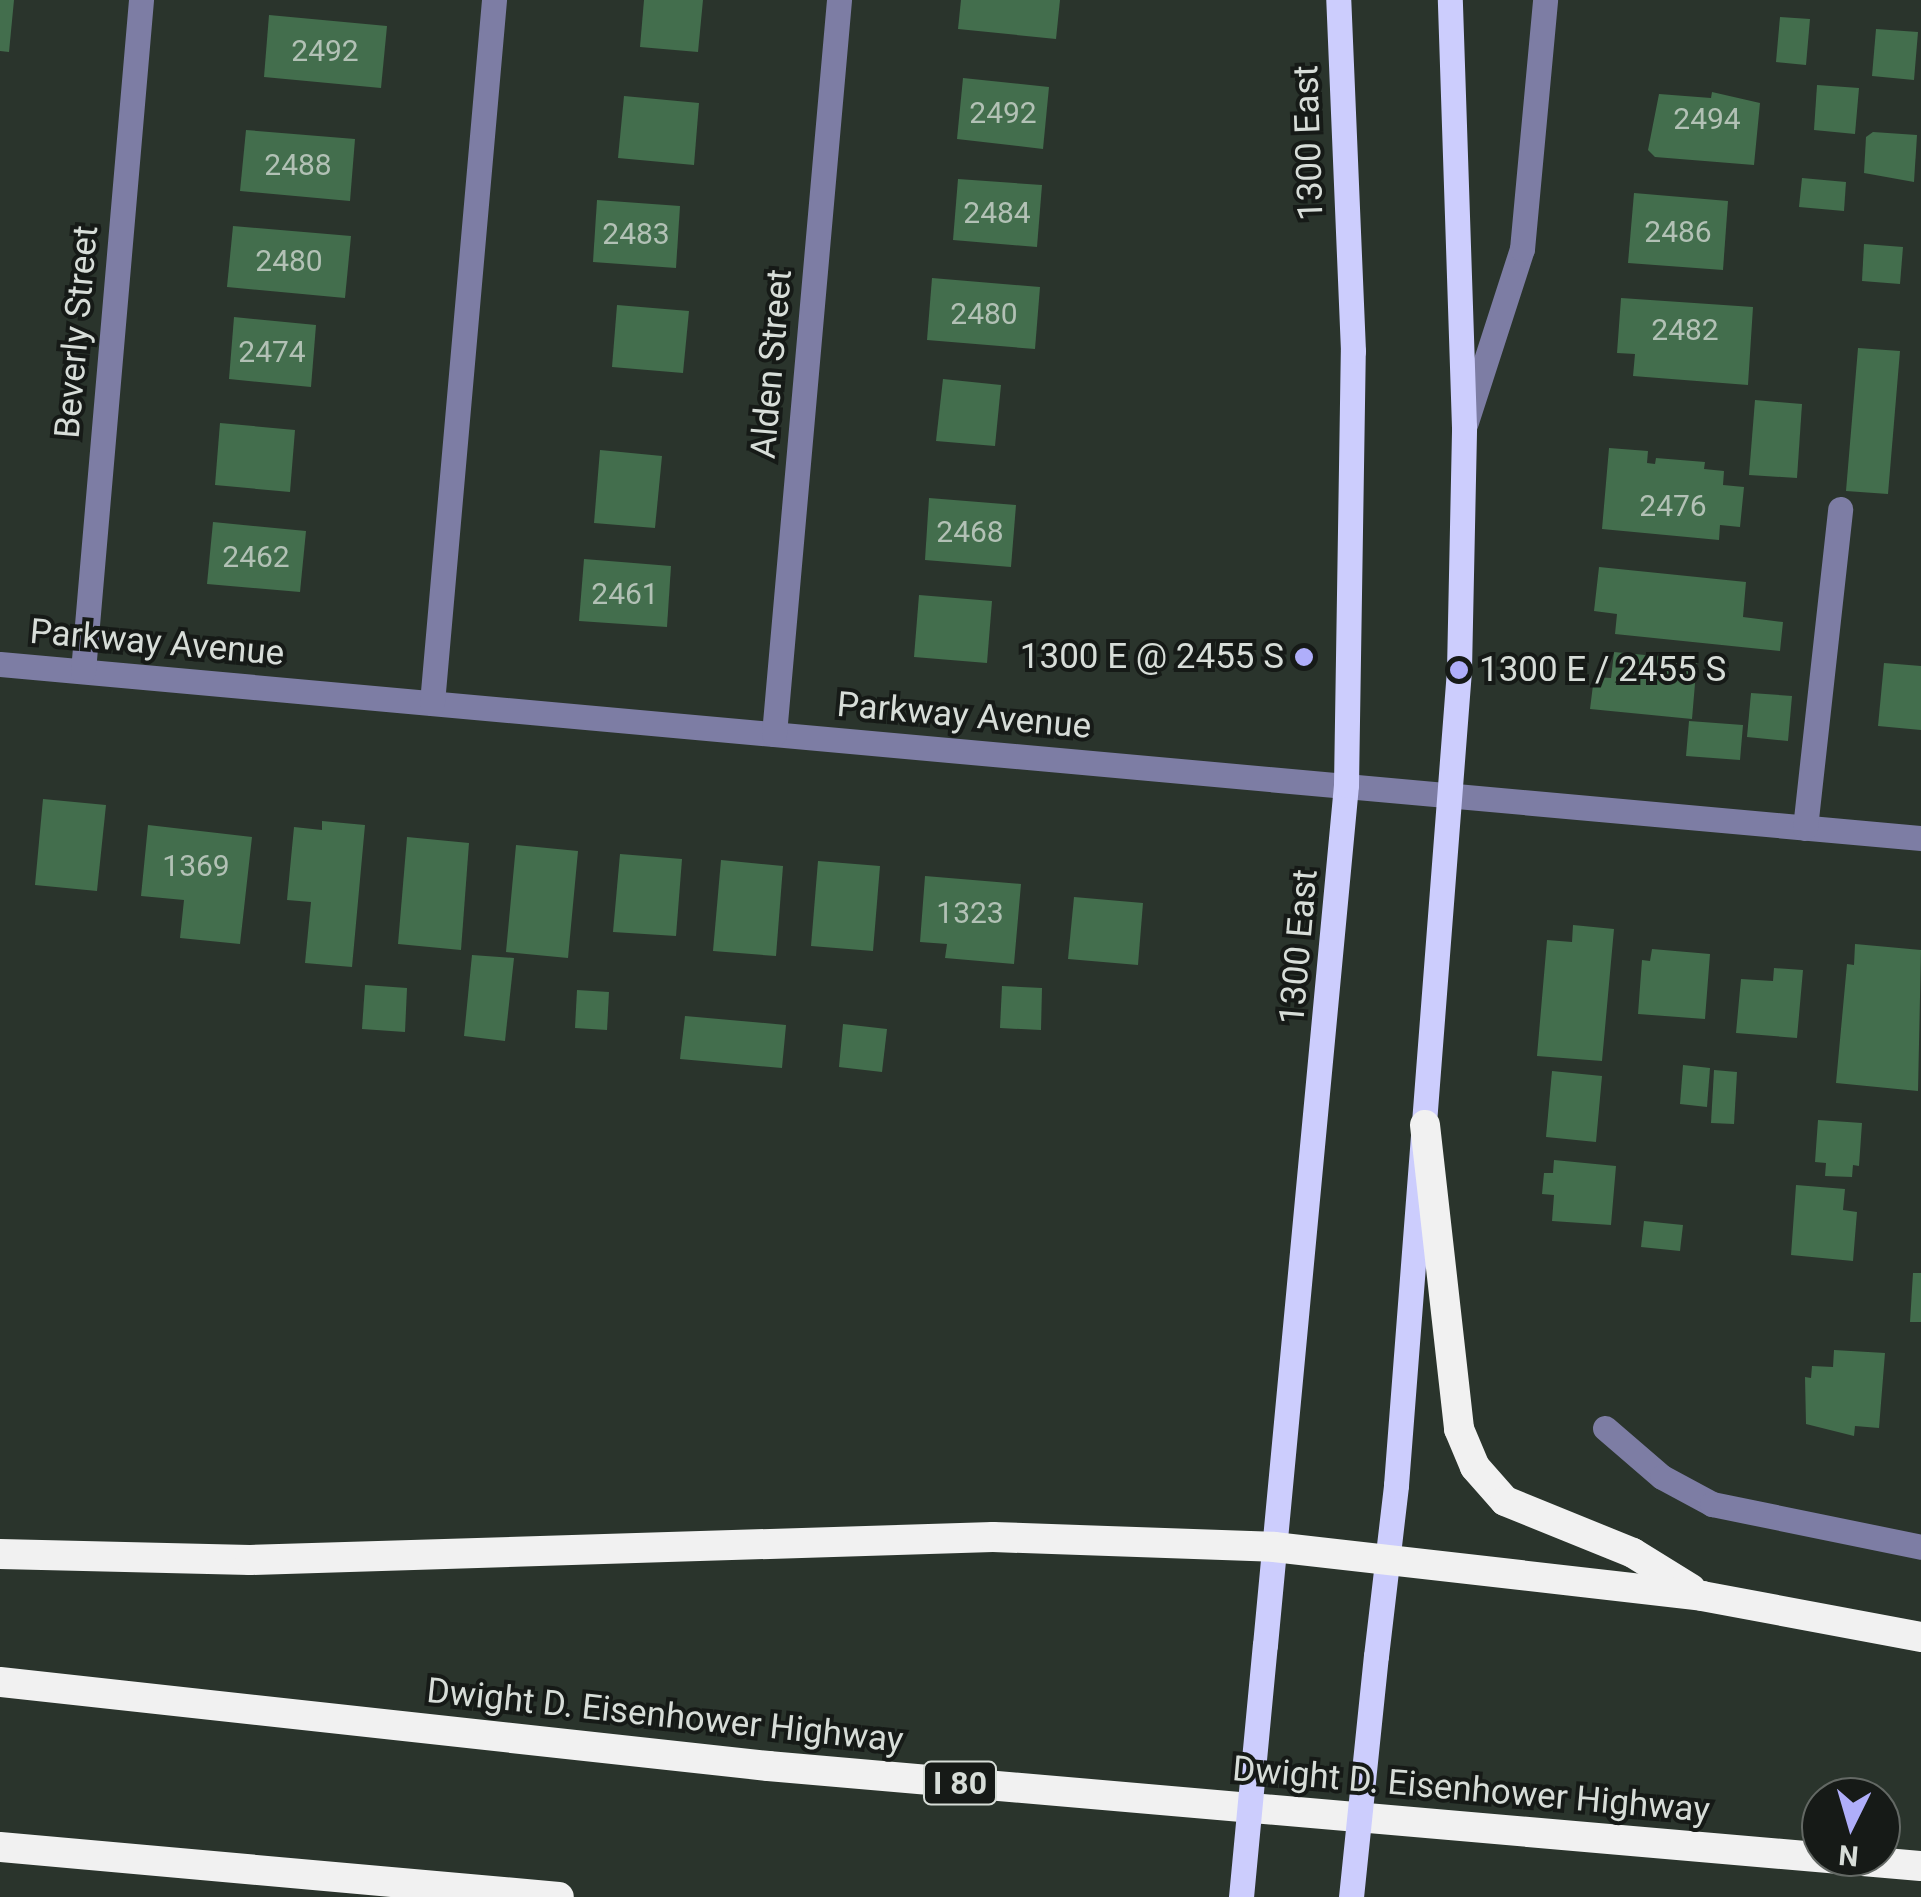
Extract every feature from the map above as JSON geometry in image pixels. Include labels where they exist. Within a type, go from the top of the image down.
[{"type":"highway","points":[[1425,1125],[1459,1430],[1476,1467],[1505,1501],[1633,1552],[1702,1596]]},
{"type":"highway","points":[[0,1554],[270,1560],[993,1537],[1274,1548],[1389,1557],[1702,1596],[1921,1636]]},
{"type":"highway","name":"Dwight D. Eisenhower Highway","points":[[0,1682],[768,1766],[1921,1866]]},
{"type":"highway","points":[[0,1847],[559,1897]]},
{"type":"main road","name":"1300 East","points":[[1241,1897],[1346,786],[1353,350],[1338,0]]},
{"type":"main road","points":[[1351,1897],[1389,1557],[1449,795],[1464,426],[1450,0]]},
{"type":"street","name":"Beverly Street","points":[[83,671],[142,0]]},
{"type":"street","points":[[432,703],[494,0]]},
{"type":"street","name":"Alden Street","points":[[774,734],[839,0]]},
{"type":"street","points":[[1464,426],[1522,249],[1545,0]]},
{"type":"street","points":[[1805,828],[1840,509]]},
{"type":"street","name":"Parkway Avenue","points":[[0,664],[1921,838]]},
{"type":"street","points":[[1605,1428],[1662,1477],[1712,1504],[1921,1547]]},
{"type":"building","points":[[0,0],[14,0],[9,52],[0,51]]},
{"type":"building","points":[[644,0],[703,0],[698,52],[640,47]]},
{"type":"building","points":[[961,0],[1060,0],[1056,39],[958,29]]},
{"type":"building","points":[[269,15],[387,26],[381,88],[264,77]]},
{"type":"building","points":[[1780,17],[1810,19],[1806,65],[1776,62]]},
{"type":"building","points":[[1876,29],[1918,32],[1914,80],[1872,76]]},
{"type":"building","points":[[963,78],[1049,87],[1043,149],[957,139]]},
{"type":"building","points":[[1817,85],[1859,88],[1855,134],[1814,130]]},
{"type":"building","points":[[1712,92],[1760,103],[1754,165],[1655,157],[1648,150],[1659,94],[1711,98]]},
{"type":"building","points":[[624,96],[699,103],[694,165],[618,158]]},
{"type":"building","points":[[246,130],[355,139],[350,201],[240,191]]},
{"type":"building","points":[[1873,132],[1917,135],[1914,182],[1864,173],[1866,137]]},
{"type":"building","points":[[1802,178],[1846,182],[1844,211],[1799,207]]},
{"type":"building","points":[[958,179],[1042,185],[1037,247],[953,240]]},
{"type":"building","points":[[1634,193],[1728,201],[1723,270],[1628,263]]},
{"type":"building","points":[[597,200],[680,206],[676,268],[593,262]]},
{"type":"building","points":[[233,226],[351,236],[345,298],[227,287]]},
{"type":"building","points":[[1864,244],[1903,247],[1900,284],[1862,281]]},
{"type":"building","points":[[932,278],[1040,287],[1035,349],[927,340]]},
{"type":"building","points":[[1621,298],[1753,307],[1748,385],[1633,376],[1635,354],[1617,353]]},
{"type":"building","points":[[617,305],[689,311],[683,373],[612,367]]},
{"type":"building","points":[[234,317],[316,325],[311,387],[229,379]]},
{"type":"building","points":[[1858,348],[1900,351],[1888,494],[1846,491]]},
{"type":"building","points":[[943,379],[1001,385],[995,446],[936,441]]},
{"type":"building","points":[[1755,400],[1802,404],[1797,478],[1749,475]]},
{"type":"building","points":[[220,423],[295,430],[290,492],[215,485]]},
{"type":"building","points":[[1609,448],[1648,451],[1647,463],[1655,464],[1656,458],[1705,462],[1704,469],[1724,471],[1723,485],[1744,487],[1740,527],[1720,525],[1719,540],[1602,529]]},
{"type":"building","points":[[600,450],[662,456],[655,528],[594,523]]},
{"type":"building","points":[[929,498],[1016,505],[1011,567],[925,560]]},
{"type":"building","points":[[213,522],[306,531],[300,592],[207,584]]},
{"type":"building","points":[[584,559],[671,566],[667,627],[579,621]]},
{"type":"building","points":[[1599,567],[1746,582],[1743,617],[1783,622],[1780,651],[1615,634],[1617,614],[1594,611]]},
{"type":"building","points":[[919,595],[992,601],[987,663],[914,657]]},
{"type":"building","points":[[1614,652],[1697,660],[1692,719],[1590,709],[1594,677],[1611,678]]},
{"type":"building","points":[[1884,663],[1921,666],[1921,730],[1878,726]]},
{"type":"building","points":[[1751,693],[1792,696],[1788,741],[1747,737]]},
{"type":"building","points":[[1689,721],[1743,725],[1740,760],[1686,756]]},
{"type":"building","points":[[43,799],[106,805],[97,891],[35,885]]},
{"type":"building","points":[[322,821],[365,825],[352,967],[305,963],[311,902],[287,900],[294,827],[322,830]]},
{"type":"building","points":[[148,825],[252,837],[240,944],[180,938],[184,900],[141,896]]},
{"type":"building","points":[[407,837],[469,843],[461,950],[398,944]]},
{"type":"building","points":[[516,845],[578,851],[568,958],[506,952]]},
{"type":"building","points":[[620,854],[682,859],[676,936],[613,932]]},
{"type":"building","points":[[721,860],[783,866],[776,956],[713,951]]},
{"type":"building","points":[[818,861],[880,866],[873,951],[811,946]]},
{"type":"building","points":[[925,876],[1021,884],[1014,964],[945,958],[947,944],[920,942]]},
{"type":"building","points":[[1074,897],[1143,903],[1138,965],[1068,959]]},
{"type":"building","points":[[1573,925],[1614,929],[1602,1061],[1537,1056],[1547,940],[1572,942]]},
{"type":"building","points":[[1855,944],[1921,950],[1918,1091],[1836,1083],[1847,964],[1854,965]]},
{"type":"building","points":[[1652,949],[1710,954],[1705,1019],[1638,1014],[1642,960],[1650,961]]},
{"type":"building","points":[[472,955],[514,958],[505,1041],[464,1036]]},
{"type":"building","points":[[1774,968],[1803,970],[1797,1038],[1736,1033],[1741,979],[1773,981]]},
{"type":"building","points":[[365,985],[407,988],[405,1032],[362,1029]]},
{"type":"building","points":[[1002,986],[1042,988],[1041,1030],[1000,1028]]},
{"type":"building","points":[[577,990],[609,992],[607,1030],[575,1028]]},
{"type":"building","points":[[685,1016],[786,1025],[782,1068],[680,1059]]},
{"type":"building","points":[[843,1024],[887,1029],[882,1072],[839,1067]]},
{"type":"building","points":[[1683,1065],[1710,1068],[1707,1107],[1680,1104]]},
{"type":"building","points":[[1714,1070],[1737,1072],[1734,1124],[1711,1123]]},
{"type":"building","points":[[1552,1071],[1602,1076],[1596,1142],[1546,1137]]},
{"type":"building","points":[[1818,1120],[1862,1123],[1859,1166],[1853,1165],[1852,1177],[1825,1176],[1826,1163],[1815,1162]]},
{"type":"building","points":[[1554,1160],[1616,1166],[1611,1225],[1552,1221],[1554,1195],[1542,1194],[1544,1173],[1553,1173]]},
{"type":"building","points":[[1796,1185],[1845,1189],[1843,1210],[1857,1212],[1853,1261],[1791,1255]]},
{"type":"building","points":[[1644,1221],[1683,1225],[1680,1251],[1641,1247]]},
{"type":"building","points":[[1913,1273],[1921,1273],[1921,1322],[1910,1322]]},
{"type":"building","points":[[1834,1350],[1885,1353],[1879,1428],[1855,1426],[1854,1436],[1806,1424],[1805,1377],[1811,1378],[1812,1366],[1833,1367]]},
{"type":"place","name":"1300 E @ 2455 S","points":[[1304,657]]},
{"type":"place","name":"1300 E / 2455 S","points":[[1459,670]]}]
